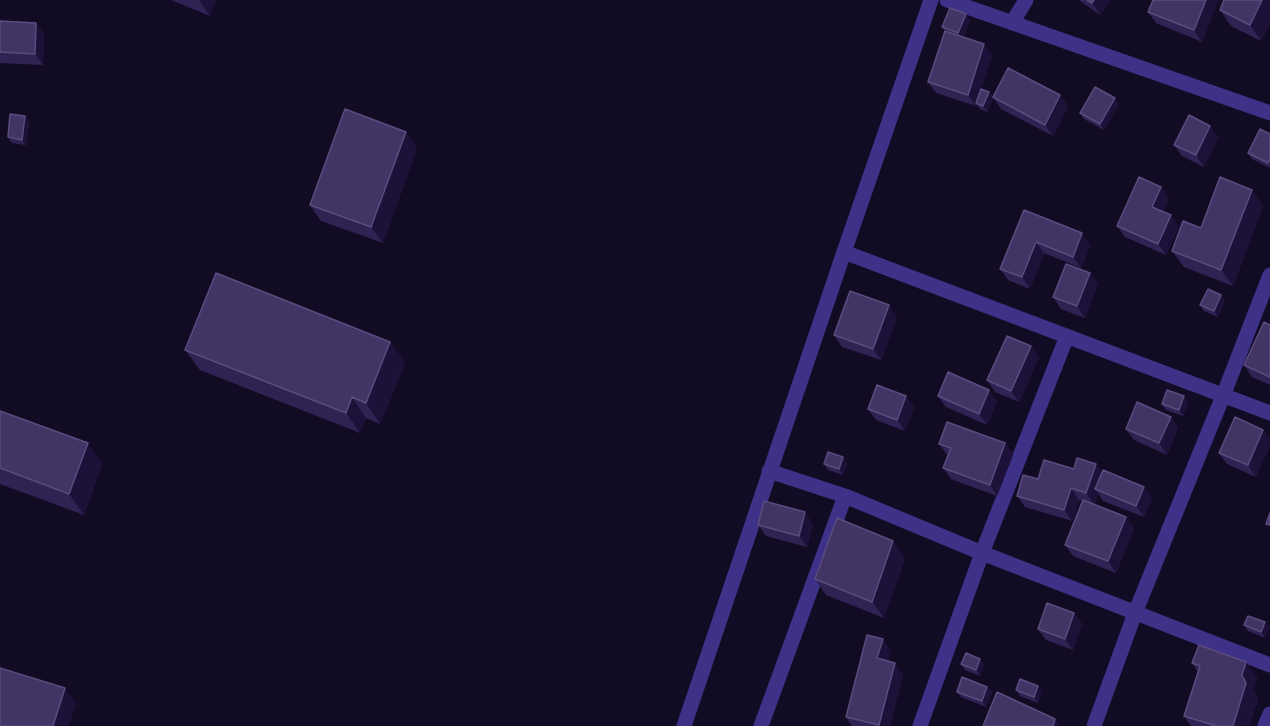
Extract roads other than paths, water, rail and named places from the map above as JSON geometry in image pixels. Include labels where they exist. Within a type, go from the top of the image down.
[{"type":"street","points":[[684,726],[931,0]]},
{"type":"street","points":[[947,0],[1270,112]]},
{"type":"street","points":[[1012,23],[1026,0]]},
{"type":"street","points":[[844,252],[1270,413]]},
{"type":"street","points":[[1094,726],[1135,613],[1270,275]]},
{"type":"street","points":[[920,726],[982,553],[1067,336]]},
{"type":"street","points":[[769,471],[845,496],[982,553],[1270,665]]},
{"type":"street","points":[[761,726],[845,496]]},
{"type":"street","points":[[1265,726],[1270,714]]}]
